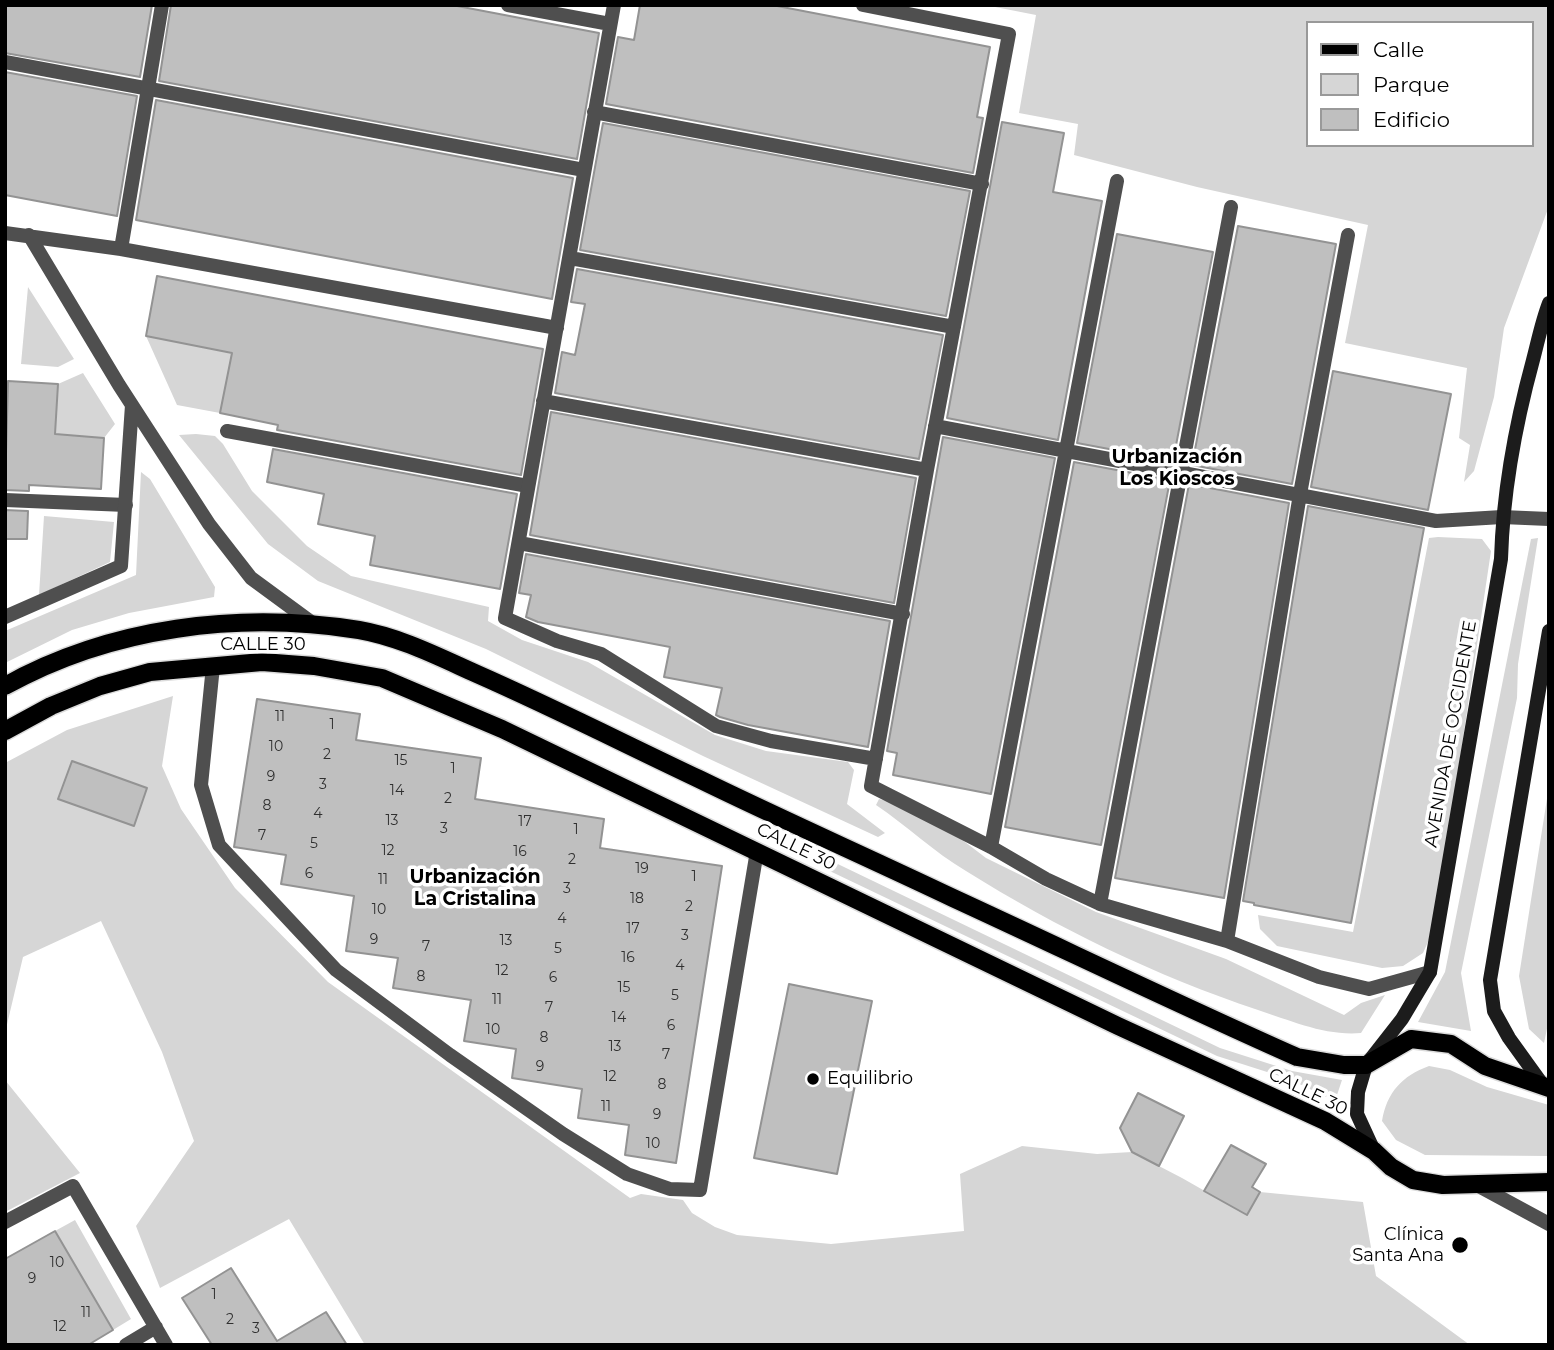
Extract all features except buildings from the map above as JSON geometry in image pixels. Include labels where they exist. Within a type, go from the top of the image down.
[{"type":"main road","name":"AVENIDA DE OCCIDENTE","points":[[1374,1151],[1357,1114],[1358,1092],[1366,1065],[1402,1019],[1430,972],[1501,559],[1502,517],[1524,392],[1549,303]]},
{"type":"main road","name":"CALLE 30","points":[[5,686],[36,669],[78,652],[140,635],[215,625],[262,622],[316,626],[361,631],[400,641],[476,673],[774,816],[1297,1057],[1344,1065],[1366,1065]]},
{"type":"main road","points":[[1547,1088],[1509,1038],[1494,1011],[1490,980],[1549,631]]},
{"type":"main road","name":"CALLE 30","points":[[5,732],[51,706],[100,686],[150,672],[262,662],[314,666],[382,677],[502,729],[1118,1027],[1325,1121],[1374,1151],[1391,1167],[1413,1180],[1443,1185],[1549,1182]]},
{"type":"main road","points":[[1366,1065],[1411,1039],[1451,1044],[1485,1066],[1547,1088]]},
{"type":"street","points":[[121,249],[162,5]]},
{"type":"street","points":[[508,5],[610,24]]},
{"type":"street","points":[[614,5],[505,618],[557,641],[601,654],[716,726],[771,741],[876,760]]},
{"type":"street","points":[[863,5],[1009,34],[926,470],[871,786],[991,847],[1046,879],[1100,904],[1227,941],[1319,977],[1369,989],[1430,972]]},
{"type":"street","points":[[5,62],[584,170]]},
{"type":"street","points":[[594,112],[982,184]]},
{"type":"street","points":[[991,847],[1117,181]]},
{"type":"street","points":[[1100,904],[1231,207]]},
{"type":"street","points":[[5,233],[121,249],[556,328]]},
{"type":"street","points":[[29,235],[209,524],[251,578],[316,626]]},
{"type":"street","points":[[1227,941],[1300,494],[1348,235]]},
{"type":"street","points":[[570,258],[954,327]]},
{"type":"street","points":[[544,401],[926,470]]},
{"type":"street","points":[[5,617],[121,566],[132,404]]},
{"type":"street","points":[[935,426],[1436,521],[1502,517],[1549,519]]},
{"type":"street","points":[[227,431],[528,486]]},
{"type":"street","points":[[5,500],[126,505]]},
{"type":"street","points":[[519,543],[902,614]]},
{"type":"street","points":[[213,666],[201,785],[219,845],[336,971],[563,1134],[627,1174],[670,1189],[700,1190],[757,851]]},
{"type":"street","points":[[1477,1185],[1549,1224]]},
{"type":"street","points":[[5,1222],[73,1186],[166,1345]]},
{"type":"street","points":[[125,1345],[156,1327]]},
{"type":"green space","points":[[985,5],[1549,5],[1549,206],[1504,328],[1494,397],[1474,471],[1464,482],[1470,445],[1459,438],[1467,368],[1345,343],[1368,225],[1197,187],[1074,155],[1078,124],[1019,113],[1036,15]]},
{"type":"green space","points":[[28,287],[74,359],[58,367],[21,364]]},
{"type":"green space","points":[[146,336],[232,353],[220,413],[177,405]]},
{"type":"green space","points":[[83,373],[115,424],[104,438],[55,435],[58,384]]},
{"type":"green space","points":[[179,435],[215,436],[223,444],[252,491],[307,546],[351,576],[489,607],[488,621],[522,640],[588,662],[715,735],[766,751],[848,762],[854,770],[847,804],[885,833],[878,837],[703,756],[486,649],[318,581],[268,544]]},
{"type":"green space","points":[[141,472],[150,479],[215,587],[214,597],[129,613],[72,630],[5,663],[5,631],[136,575]]},
{"type":"green space","points":[[44,516],[114,522],[110,562],[39,595]]},
{"type":"green space","points":[[1429,538],[1482,539],[1491,551],[1435,926],[1423,953],[1403,966],[1382,968],[1277,946],[1260,929],[1258,915],[1353,932]]},
{"type":"green space","points":[[1538,538],[1518,664],[1517,698],[1461,973],[1471,1031],[1418,1022],[1445,972],[1531,539]]},
{"type":"green space","points":[[173,696],[162,766],[181,809],[235,888],[328,982],[630,1198],[641,1194],[683,1200],[692,1213],[715,1227],[737,1235],[831,1244],[964,1231],[960,1174],[1022,1146],[1097,1154],[1132,1152],[1247,1215],[1260,1192],[1363,1202],[1376,1276],[1470,1345],[365,1345],[289,1219],[160,1288],[136,1226],[194,1141],[162,1052],[101,921],[23,957],[5,1033],[5,763],[67,730]]},
{"type":"green space","points":[[1549,786],[1549,1019],[1544,1043],[1529,1029],[1519,976]]},
{"type":"green space","points":[[879,799],[923,810],[986,858],[1096,912],[1226,959],[1344,1015],[1361,1003],[1385,995],[1361,1033],[1334,1032],[1309,1027],[1220,997],[1108,949],[1000,892],[943,856],[876,805]]},
{"type":"green space","points":[[817,854],[1220,1048],[1292,1071],[1342,1080],[1335,1101],[1289,1079],[1217,1056],[813,863]]},
{"type":"green space","points":[[1429,1066],[1450,1070],[1487,1087],[1549,1105],[1549,1156],[1425,1155],[1396,1140],[1382,1121],[1392,1093],[1404,1080]]},
{"type":"green space","points":[[5,1080],[80,1173],[5,1212]]},
{"type":"green space","points":[[75,1220],[131,1319],[113,1330],[55,1231]]},
{"type":"place","name":"Equilibrio","points":[[813,1079]]},
{"type":"place","name":"Clínica Santa Ana","points":[[1460,1245]]},
{"type":"district","name":"Urbanización Los Kioscos","points":[[1177,468]]},
{"type":"district","name":"Urbanización La Cristalina","points":[[475,888]]}]
